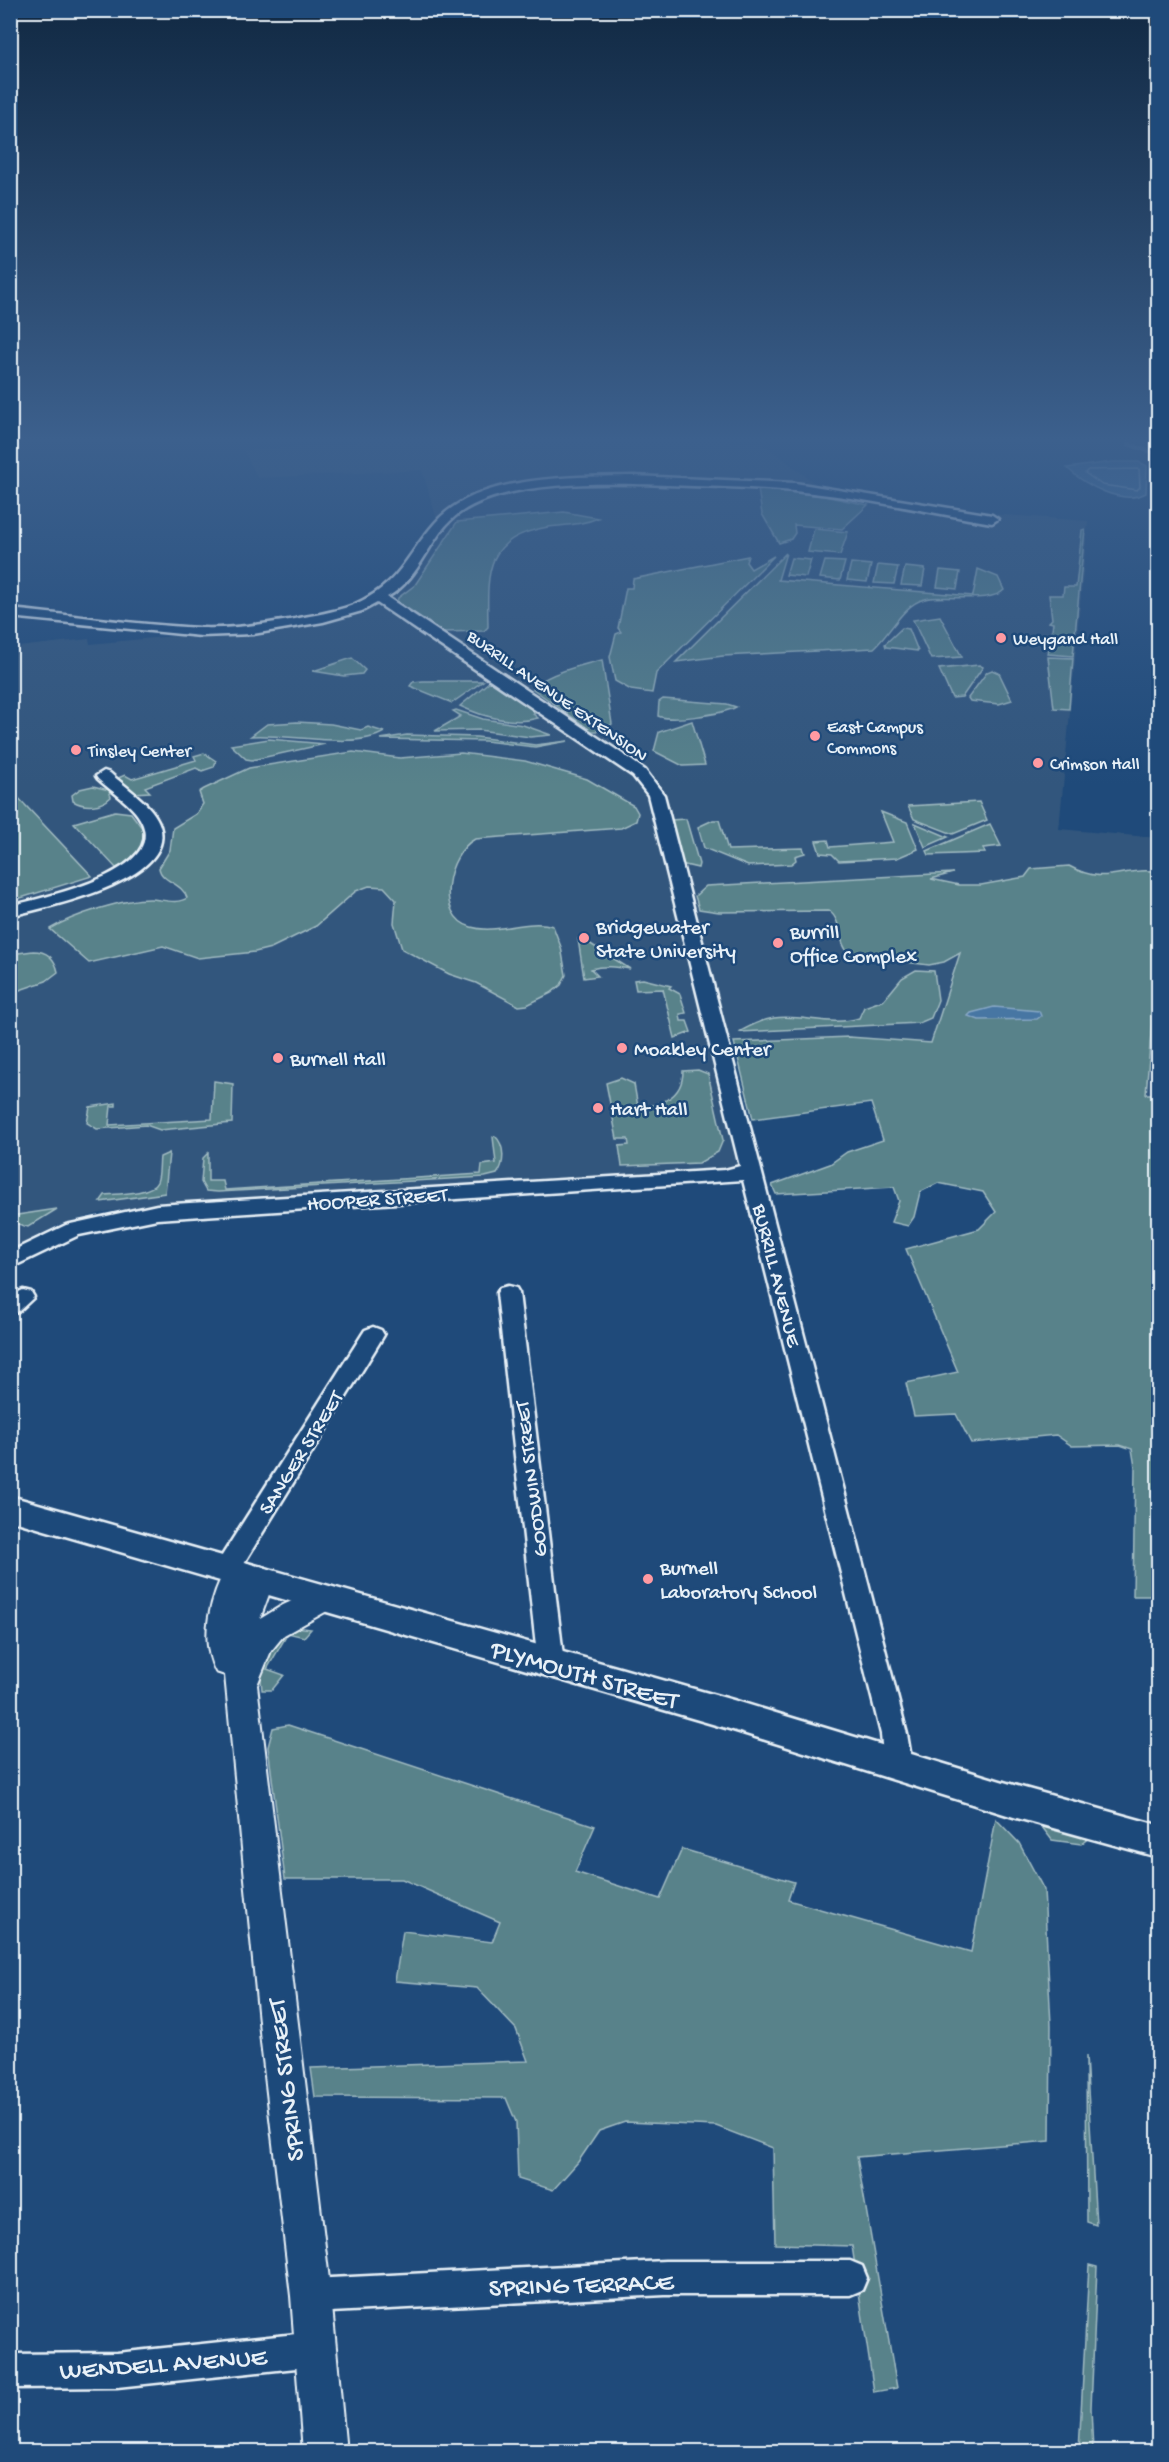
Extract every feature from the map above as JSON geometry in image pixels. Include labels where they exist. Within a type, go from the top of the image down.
[{"type":"main road","name":"PLYMOUTH STREET","points":[[10,1508],[242,1573],[898,1764],[1017,1802],[1158,1841]]},
{"type":"street","points":[[10,613],[190,631],[231,632],[318,619],[357,608],[378,598],[403,579],[418,556]]},
{"type":"street","name":"BURRILL AVENUE EXTENSION","points":[[378,598],[392,605],[616,756],[639,773],[652,788]]},
{"type":"street","points":[[10,911],[117,878],[135,867],[149,854],[155,834],[150,822],[104,776]]},
{"type":"street","name":"BURRILL AVENUE","points":[[652,788],[658,802],[884,1692],[898,1764]]},
{"type":"street","name":"HOOPER STREET","points":[[10,1261],[73,1230],[157,1212],[725,1176],[743,1174],[750,1167]]},
{"type":"street","name":"GOODWIN STREET","points":[[508,1293],[550,1664]]},
{"type":"street","name":"SANGER STREET","points":[[242,1573],[373,1335]]},
{"type":"street","name":"SPRING STREET","points":[[242,1573],[239,1635],[242,1698],[311,2295],[325,2451]]},
{"type":"street","points":[[242,1698],[256,1645],[263,1634],[288,1616],[325,1598]]},
{"type":"street","name":"SPRING TERRACE","points":[[311,2295],[665,2278],[850,2278]]},
{"type":"street","name":"WENDELL AVENUE","points":[[10,2371],[117,2370],[315,2349]]},
{"type":"shaded area","name":"Bridgewater State University","points":[[426,556],[1085,556],[1059,829],[1158,838],[1158,1137],[888,1153],[849,1037],[709,1043],[740,1168],[183,1204],[104,1212],[58,1225],[11,1251],[10,648],[89,639],[90,644],[175,636],[251,636],[325,623],[375,605],[407,586]]},
{"type":"green space","points":[[434,556],[497,556],[490,574],[488,627],[484,631],[443,632],[397,602],[398,598],[415,585]]},
{"type":"green space","points":[[748,556],[746,562],[751,569],[774,556],[656,673],[652,693],[631,690],[615,681],[610,657],[616,634],[621,632],[618,628],[626,588],[632,588],[633,579]]},
{"type":"green space","points":[[783,556],[785,556],[778,580],[973,596],[978,569],[998,577],[1004,590],[989,597],[933,598],[917,602],[903,613],[874,648],[723,656],[676,662]]},
{"type":"green space","points":[[1079,556],[1082,556],[1073,656],[1048,654],[1053,623],[1049,622],[1052,619],[1049,595],[1063,595],[1064,587],[1076,587]]},
{"type":"green space","points":[[791,558],[811,560],[806,577],[786,575]]},
{"type":"green space","points":[[825,561],[845,562],[840,580],[820,578]]},
{"type":"green space","points":[[851,563],[871,565],[867,582],[847,580]]},
{"type":"green space","points":[[878,565],[898,567],[894,584],[874,583]]},
{"type":"green space","points":[[905,567],[925,569],[922,586],[901,585]]},
{"type":"green space","points":[[940,570],[960,572],[957,589],[937,587]]},
{"type":"green space","points":[[940,616],[962,657],[931,659],[913,620]]},
{"type":"green space","points":[[902,628],[909,629],[918,651],[886,647],[885,644]]},
{"type":"green space","points":[[1048,657],[1073,658],[1069,709],[1054,708]]},
{"type":"green space","points":[[352,658],[365,670],[362,674],[344,676],[313,671]]},
{"type":"green space","points":[[602,660],[612,724],[603,731],[592,731],[533,689],[554,675]]},
{"type":"green space","points":[[979,665],[983,667],[962,697],[952,698],[939,669]]},
{"type":"green space","points":[[992,670],[999,673],[1012,700],[999,704],[970,701],[968,698],[987,672]]},
{"type":"green space","points":[[483,681],[452,703],[410,686],[413,682]]},
{"type":"green space","points":[[489,682],[496,682],[531,705],[533,709],[540,711],[533,714],[538,718],[519,721],[499,719],[460,706]]},
{"type":"green space","points":[[663,699],[727,704],[736,707],[697,716],[665,718],[658,716],[659,702]]},
{"type":"green space","points":[[453,711],[483,719],[523,725],[551,735],[530,737],[479,730],[435,731],[461,716]]},
{"type":"green space","points":[[692,721],[705,765],[683,766],[654,751],[659,732]]},
{"type":"green space","points":[[297,722],[331,724],[361,730],[368,727],[384,732],[356,740],[251,736],[267,724]]},
{"type":"green space","points":[[407,735],[477,737],[535,745],[568,741],[535,747],[485,741],[380,739]]},
{"type":"green space","points":[[269,739],[325,744],[252,760],[246,759],[231,745]]},
{"type":"green space","points":[[353,752],[400,758],[461,753],[525,761],[587,779],[634,806],[638,813],[636,821],[621,828],[475,839],[457,858],[449,885],[449,898],[452,911],[459,921],[481,929],[533,924],[553,926],[561,947],[566,975],[561,985],[551,993],[527,1005],[519,1006],[476,983],[449,974],[402,949],[394,923],[396,900],[384,887],[369,886],[356,891],[316,926],[271,948],[255,952],[198,958],[163,946],[89,963],[50,929],[72,918],[113,905],[139,900],[174,901],[187,898],[181,889],[161,873],[159,868],[170,850],[173,828],[196,814],[203,804],[199,792],[204,789],[249,768]]},
{"type":"green space","points":[[204,753],[216,761],[214,767],[202,771],[196,768],[145,787],[150,792],[132,793],[118,778],[125,775],[132,779],[196,760],[194,756]]},
{"type":"green space","points":[[93,786],[109,790],[111,797],[103,803],[93,805],[83,805],[73,801],[72,795],[80,789]]},
{"type":"green space","points":[[11,790],[92,876],[11,901]]},
{"type":"green space","points":[[979,802],[987,820],[953,834],[914,819],[908,806]]},
{"type":"green space","points":[[115,811],[131,813],[145,832],[140,850],[136,855],[127,863],[116,868],[74,823]]},
{"type":"green space","points":[[881,812],[907,822],[918,849],[897,858],[839,861],[832,854],[820,853],[816,841],[828,840],[830,847],[893,842]]},
{"type":"green space","points":[[686,819],[699,864],[698,868],[681,864],[670,820]]},
{"type":"green space","points":[[713,820],[719,820],[728,850],[803,848],[805,853],[795,856],[796,860],[791,864],[748,866],[704,848],[698,827]]},
{"type":"green space","points":[[915,823],[948,837],[925,847]]},
{"type":"green space","points":[[990,824],[1001,846],[983,848],[985,853],[929,855],[927,851]]},
{"type":"green space","points":[[1069,866],[1082,872],[1103,876],[1152,871],[1152,1021],[1146,1094],[1158,1094],[1158,1596],[1133,1596],[1135,1467],[1132,1449],[1120,1445],[1072,1446],[1056,1435],[971,1443],[956,1414],[914,1416],[906,1383],[958,1372],[906,1249],[979,1229],[996,1212],[983,1192],[938,1183],[920,1192],[914,1217],[908,1226],[891,1222],[899,1201],[894,1187],[776,1194],[772,1185],[830,1164],[847,1152],[883,1140],[871,1103],[753,1119],[734,1042],[849,1037],[931,1043],[960,953],[944,962],[929,965],[850,955],[843,944],[836,920],[829,911],[719,912],[699,909],[695,896],[706,886],[953,873],[931,879],[959,885],[981,885],[1025,877],[1031,869]]},
{"type":"green space","points":[[581,938],[630,969],[596,968],[591,969],[598,976],[584,978],[578,939]]},
{"type":"green space","points":[[33,951],[50,956],[58,972],[46,981],[11,993],[11,954]]},
{"type":"green space","points":[[916,970],[934,971],[938,1000],[931,1018],[919,1023],[739,1032],[774,1018],[838,1021],[859,1018],[864,1007],[884,1000],[902,978]]},
{"type":"green space","points":[[643,979],[671,986],[669,988],[680,994],[686,1013],[680,1014],[681,1021],[687,1021],[691,1032],[675,1038],[663,989],[636,990],[634,980]]},
{"type":"green space","points":[[698,1070],[708,1074],[723,1140],[718,1152],[699,1163],[622,1166],[619,1146],[629,1145],[628,1139],[617,1139],[606,1083],[621,1078],[634,1084],[638,1107],[655,1105],[675,1094],[682,1080],[683,1071]]},
{"type":"green space","points":[[214,1081],[233,1084],[232,1123],[160,1130],[146,1125],[97,1129],[87,1123],[90,1107],[116,1103],[116,1106],[111,1106],[109,1125],[212,1119]]},
{"type":"green space","points":[[495,1136],[501,1144],[503,1155],[500,1170],[497,1174],[485,1177],[218,1192],[206,1191],[201,1182],[203,1158],[208,1153],[208,1181],[223,1181],[225,1190],[481,1174],[482,1165],[496,1163],[493,1137]]},
{"type":"green space","points":[[169,1153],[165,1193],[100,1202],[105,1195],[134,1193],[154,1186],[158,1179],[160,1157]]},
{"type":"green space","points":[[57,1209],[28,1227],[11,1222],[11,1216]]},
{"type":"green space","points":[[296,1627],[311,1629],[304,1637],[288,1633],[267,1669],[284,1675],[272,1690],[262,1690],[260,1669],[267,1647]]},
{"type":"green space","points":[[288,1725],[595,1826],[575,1872],[660,1899],[682,1849],[794,1882],[788,1900],[971,1952],[996,1819],[1019,1843],[1044,1890],[1051,2025],[1050,2141],[857,2157],[897,2388],[874,2392],[852,2246],[775,2244],[773,2148],[716,2126],[625,2122],[599,2131],[578,2162],[553,2190],[518,2179],[516,2122],[506,2098],[315,2097],[311,2068],[528,2061],[516,2029],[477,1988],[395,1981],[403,1931],[492,1942],[500,1922],[402,1879],[285,1879],[268,1747],[273,1728]]},
{"type":"green space","points":[[1039,1823],[1089,1838],[1081,1844],[1052,1840]]},
{"type":"green space","points":[[1086,2056],[1096,2225],[1087,2222]]},
{"type":"green space","points":[[1089,2265],[1097,2267],[1091,2408],[1093,2451],[1079,2451]]},
{"type":"water","points":[[994,1007],[1039,1011],[1041,1016],[1037,1019],[979,1020],[968,1016],[971,1013]]},
{"type":"place","name":"Weygand Hall","points":[[1001,638]]},
{"type":"place","name":"East Campus Commons","points":[[815,736]]},
{"type":"place","name":"Tinsley Center","points":[[76,750]]},
{"type":"place","name":"Crimson Hall","points":[[1038,763]]},
{"type":"place","name":"Bridgewater State University","points":[[584,938]]},
{"type":"place","name":"Burrill Office Complex","points":[[778,943]]},
{"type":"place","name":"Moakley Center","points":[[622,1048]]},
{"type":"place","name":"Burnell Hall","points":[[278,1058]]},
{"type":"place","name":"Hart Hall","points":[[598,1108]]},
{"type":"place","name":"Burnell Laboratory School","points":[[648,1579]]}]
